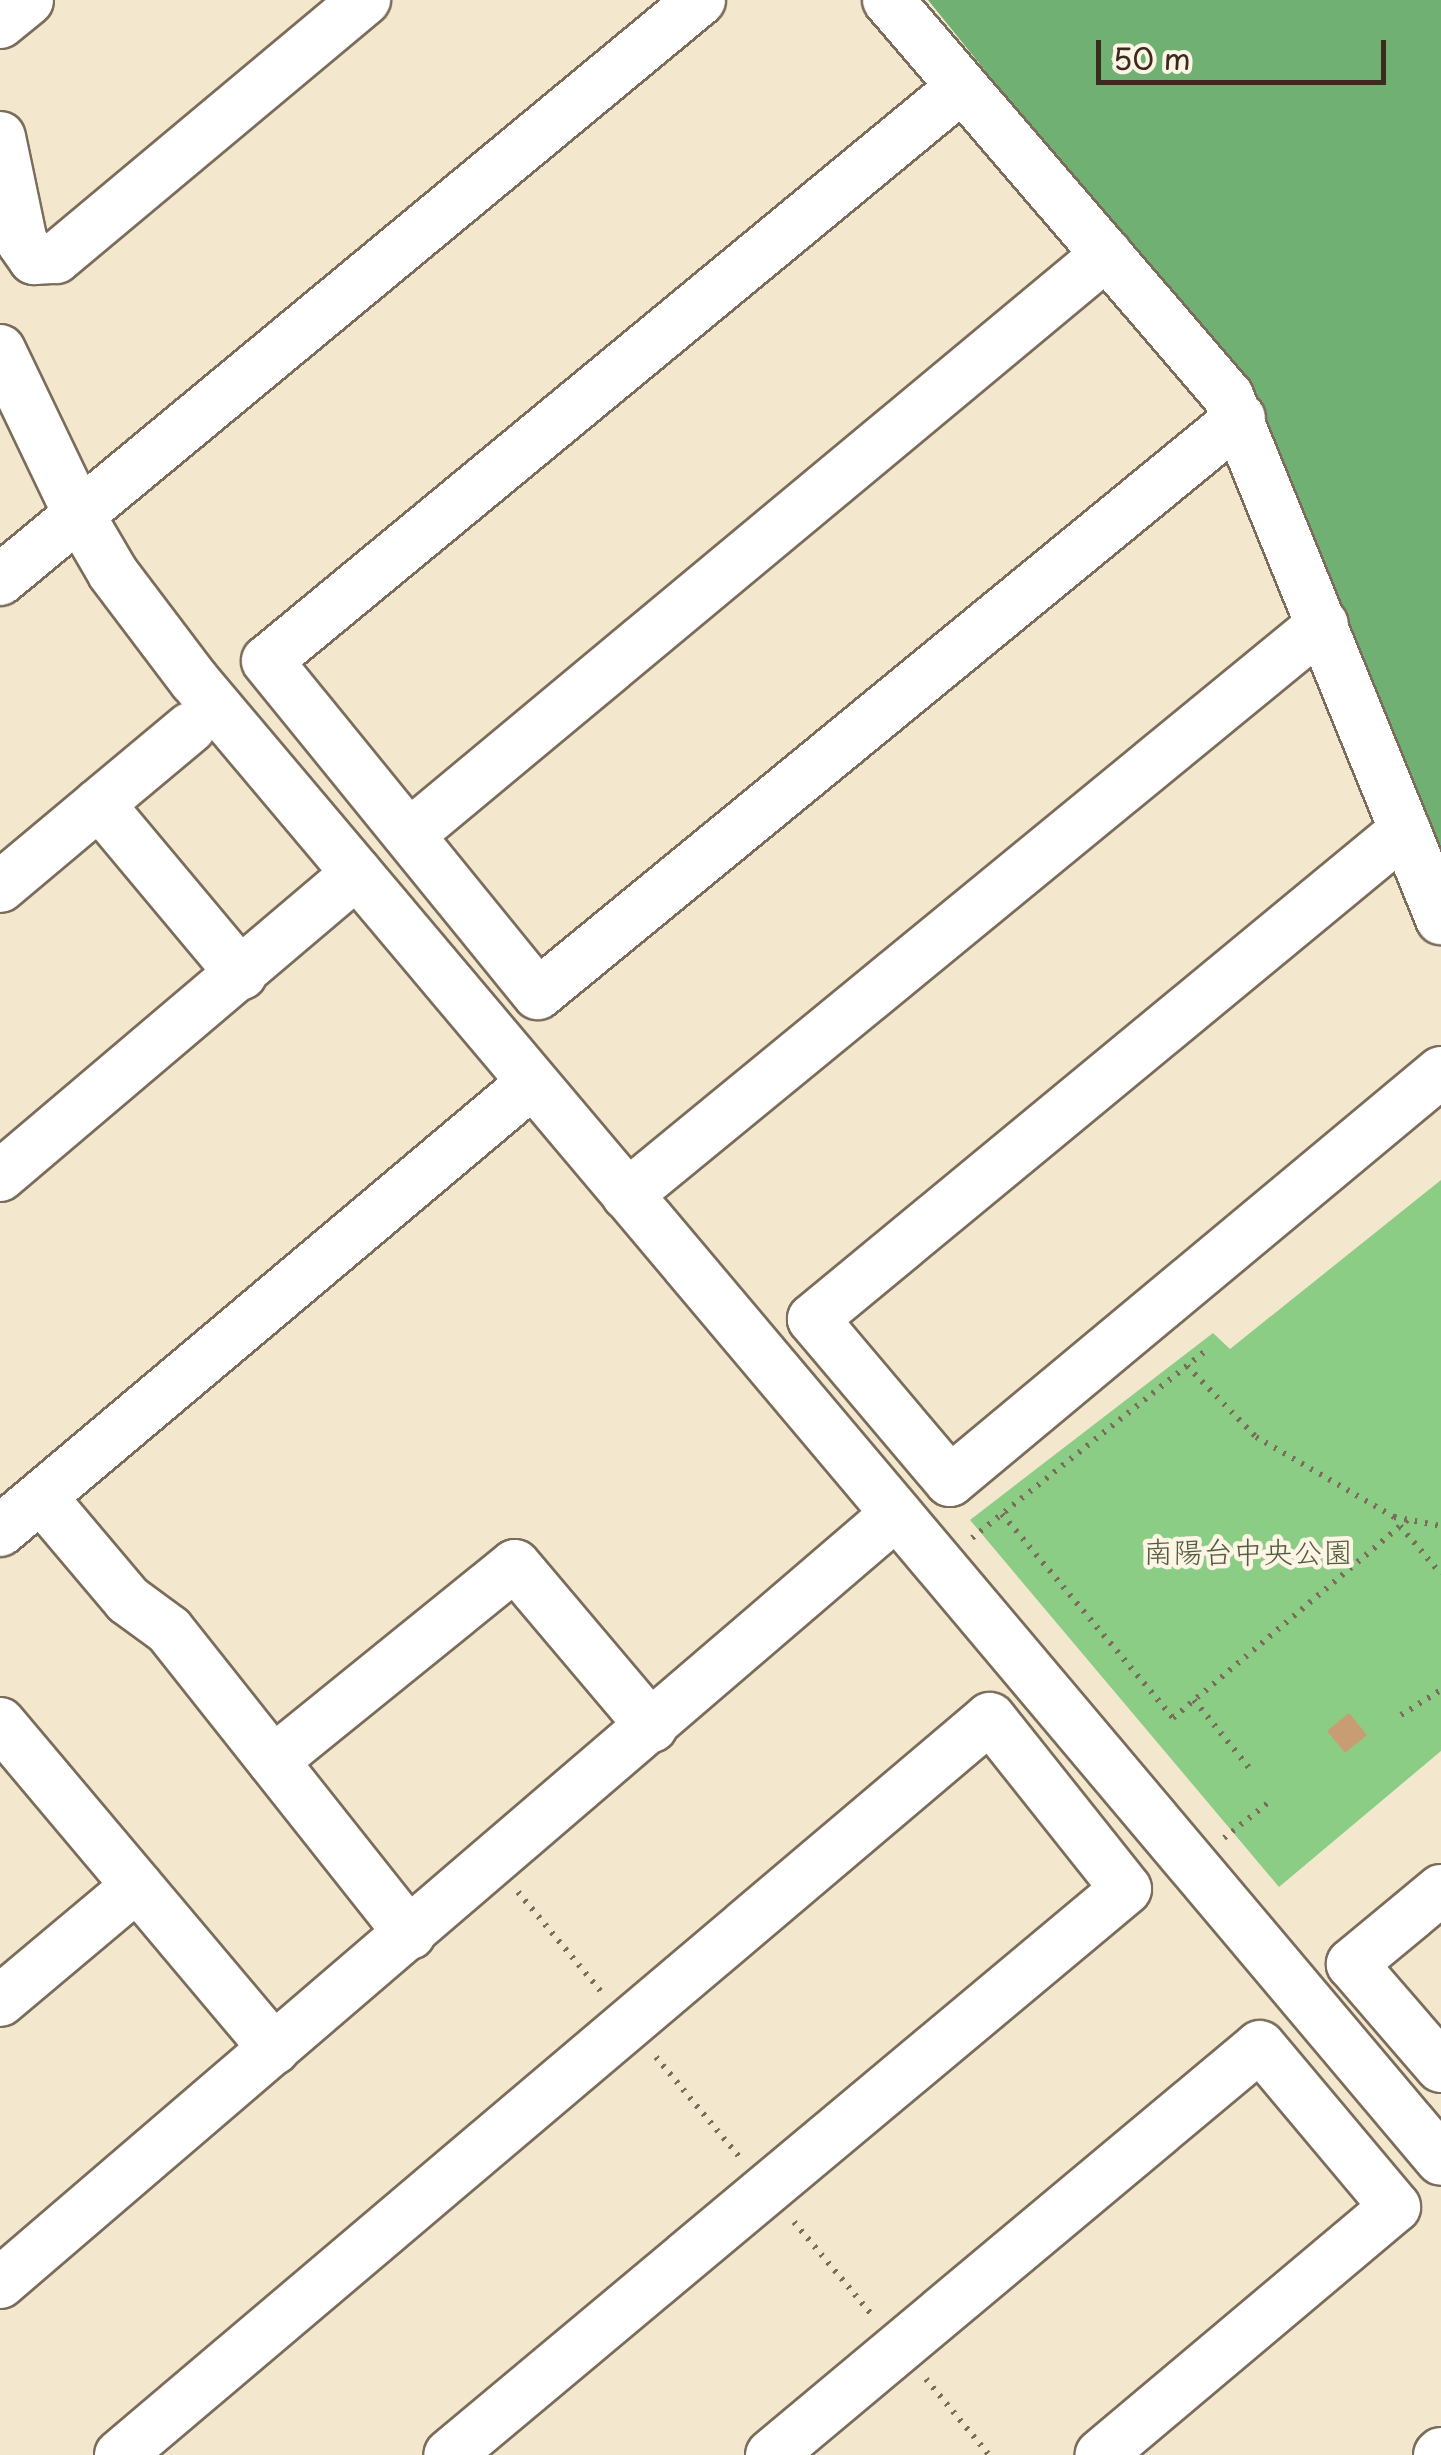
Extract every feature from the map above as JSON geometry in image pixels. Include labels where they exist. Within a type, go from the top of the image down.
[{"type":"street","points":[[0,23],[28,0]]},
{"type":"street","points":[[0,137],[22,242],[34,259],[56,258],[365,0]]},
{"type":"street","points":[[0,580],[700,0]]},
{"type":"street","points":[[888,0],[1228,396],[1441,920]]},
{"type":"street","points":[[962,87],[267,661],[538,994],[1240,418]]},
{"type":"street","points":[[408,835],[1107,254]]},
{"type":"street","points":[[0,350],[78,513],[113,573],[194,680],[1441,2160]]},
{"type":"street","points":[[627,1195],[1323,624]]},
{"type":"street","points":[[0,887],[190,728]]},
{"type":"street","points":[[98,804],[241,974]]},
{"type":"street","points":[[1405,830],[813,1319],[950,1481],[1441,1072]]},
{"type":"street","points":[[0,1176],[356,873]]},
{"type":"street","points":[[0,1532],[532,1083]]},
{"type":"street","points":[[41,1497],[128,1600],[170,1630],[410,1934]]},
{"type":"street","points":[[0,2283],[895,1515]]},
{"type":"street","points":[[273,1761],[515,1564],[652,1727]]},
{"type":"street","points":[[120,2455],[990,1718],[1126,1889],[448,2455]]},
{"type":"street","points":[[1,1726],[275,2048]]},
{"type":"street","points":[[0,2001],[138,1886]]},
{"type":"street","points":[[1441,1890],[1352,1964],[1441,2066]]},
{"type":"street","points":[[771,2455],[1260,2046],[1395,2207],[1101,2455]]},
{"type":"path","points":[[965,1544],[1209,1348]]},
{"type":"path","points":[[1187,1366],[1256,1437],[1394,1518],[1441,1526]]},
{"type":"path","points":[[1002,1514],[1173,1718],[1403,1522]]},
{"type":"path","points":[[1403,1522],[1441,1574]]},
{"type":"path","points":[[1401,1715],[1441,1690]]},
{"type":"path","points":[[1194,1700],[1250,1769]]},
{"type":"path","points":[[1218,1843],[1270,1802]]},
{"type":"green space","points":[[928,0],[1441,0],[1441,851],[1256,405]]},
{"type":"green space","name":"南陽台中央公園","points":[[1441,1180],[1441,1751],[1279,1887],[970,1520],[1213,1333],[1230,1349]]},
{"type":"building","points":[[1349,1713],[1367,1735],[1345,1753],[1327,1731]]}]
